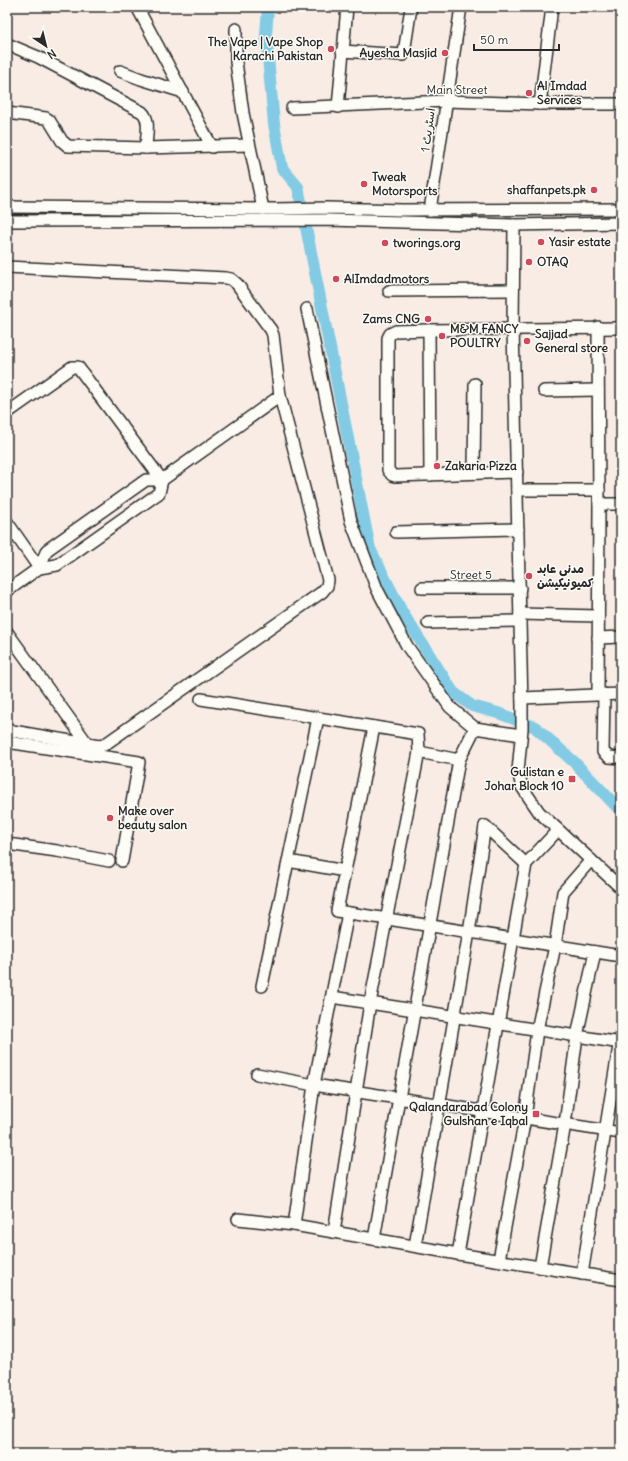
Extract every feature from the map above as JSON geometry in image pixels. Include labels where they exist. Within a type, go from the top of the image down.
[{"type":"street","points":[[137,7],[212,147]]},
{"type":"street","points":[[338,107],[347,7]]},
{"type":"street","points":[[342,51],[403,55],[411,7]]},
{"type":"street","name":"اسٹریٹ 1","points":[[430,210],[461,7]]},
{"type":"street","points":[[540,104],[552,7]]},
{"type":"street","points":[[236,30],[236,62],[243,113],[263,209]]},
{"type":"street","points":[[7,44],[38,57],[142,112],[147,121],[146,148]]},
{"type":"street","points":[[120,71],[183,92]]},
{"type":"street","name":"Main Street","points":[[292,108],[446,101],[540,104],[621,104]]},
{"type":"street","points":[[7,113],[46,118],[49,120],[62,141],[68,146],[146,148],[249,145]]},
{"type":"street","points":[[7,206],[263,209],[275,215],[328,220],[514,225],[621,223]]},
{"type":"street","points":[[7,221],[275,215],[328,208],[430,210],[621,210]]},
{"type":"street","points":[[498,210],[498,224]]},
{"type":"street","points":[[514,225],[513,328],[522,701],[522,732],[518,771],[522,787],[539,812],[621,888]]},
{"type":"street","points":[[7,267],[232,279],[271,330],[273,335],[280,396],[328,580],[327,586],[322,592],[104,745],[99,746],[7,730]]},
{"type":"street","points":[[389,291],[513,290]]},
{"type":"street","points":[[308,309],[351,521],[377,589],[407,646],[450,707],[475,728],[522,732]]},
{"type":"street","points":[[598,328],[598,638],[603,752],[609,757],[621,758]]},
{"type":"street","points":[[517,472],[392,475],[388,470],[388,338],[390,334],[393,332],[429,330],[621,328]]},
{"type":"street","points":[[429,330],[430,475]]},
{"type":"street","points":[[7,413],[72,367],[78,367],[162,480],[159,493],[108,530],[57,565],[39,568],[7,591]]},
{"type":"street","points":[[474,473],[475,384]]},
{"type":"street","points":[[544,391],[598,390]]},
{"type":"street","points":[[39,568],[47,550],[97,514],[146,480],[162,480],[280,396]]},
{"type":"street","points":[[517,490],[599,490]]},
{"type":"street","points":[[599,504],[621,504]]},
{"type":"street","points":[[97,514],[108,530]]},
{"type":"street","points":[[7,522],[39,568]]},
{"type":"street","points":[[396,532],[518,529]]},
{"type":"street","name":"Street 5","points":[[422,588],[520,588]]},
{"type":"street","points":[[428,623],[520,618],[598,616]]},
{"type":"street","points":[[7,632],[86,743]]},
{"type":"street","points":[[598,638],[621,637]]},
{"type":"street","points":[[522,701],[601,694],[621,694]]},
{"type":"street","points":[[201,699],[418,734],[419,752],[370,1003],[334,1232]]},
{"type":"street","points":[[262,986],[318,718]]},
{"type":"street","points":[[374,727],[337,911],[621,956]]},
{"type":"street","points":[[374,1239],[459,760],[475,728]]},
{"type":"street","points":[[7,742],[139,762],[122,861]]},
{"type":"street","points":[[419,752],[459,760]]},
{"type":"street","points":[[415,1246],[469,932],[485,826],[526,864]]},
{"type":"street","points":[[458,1254],[526,864],[558,830]]},
{"type":"street","points":[[7,844],[57,851],[108,861]]},
{"type":"street","points":[[288,860],[345,871]]},
{"type":"street","points":[[499,1260],[525,1118],[538,1030],[555,946],[563,892],[591,860]]},
{"type":"street","points":[[294,1225],[314,1085],[348,913]]},
{"type":"street","points":[[540,1267],[565,1124],[577,1036],[595,952]]},
{"type":"street","points":[[332,997],[577,1036],[620,1040],[604,1130],[582,1274]]},
{"type":"street","points":[[257,1074],[355,1092],[621,1133]]},
{"type":"street","points":[[238,1219],[294,1225],[458,1254],[621,1280]]},
{"type":"waterway","points":[[268,7],[266,35],[274,124],[282,168],[298,187],[370,549],[402,612],[453,692],[472,706],[498,713],[535,727],[574,762],[621,811]]},
{"type":"place","name":"The Vape | Vape Shop Karachi Pakistan","points":[[331,49]]},
{"type":"place","name":"Ayesha Masjid","points":[[445,53]]},
{"type":"place","name":"Al Imdad Services","points":[[529,93]]},
{"type":"place","name":"Tweak Motorsports","points":[[364,184]]},
{"type":"place","name":"shaffanpets.pk","points":[[594,190]]},
{"type":"place","name":"Yasir estate","points":[[541,242]]},
{"type":"place","name":"tworings.org","points":[[385,243]]},
{"type":"place","name":"OTAQ","points":[[529,262]]},
{"type":"place","name":"AlImdadmotors","points":[[336,279]]},
{"type":"place","name":"Zams CNG","points":[[428,319]]},
{"type":"place","name":"M&M FANCY POULTRY","points":[[442,336]]},
{"type":"place","name":"Sajjad General store","points":[[527,341]]},
{"type":"place","name":"Zakaria Pizza","points":[[437,466]]},
{"type":"place","name":"مدنی عابد کمیونیکیشن","points":[[529,576]]},
{"type":"place","name":"Gulistan e Johar Block 10","points":[[572,779]]},
{"type":"place","name":"Make over beauty salon","points":[[110,818]]},
{"type":"place","name":"Qalandarabad Colony Gulshan e Iqbal","points":[[536,1114]]}]
